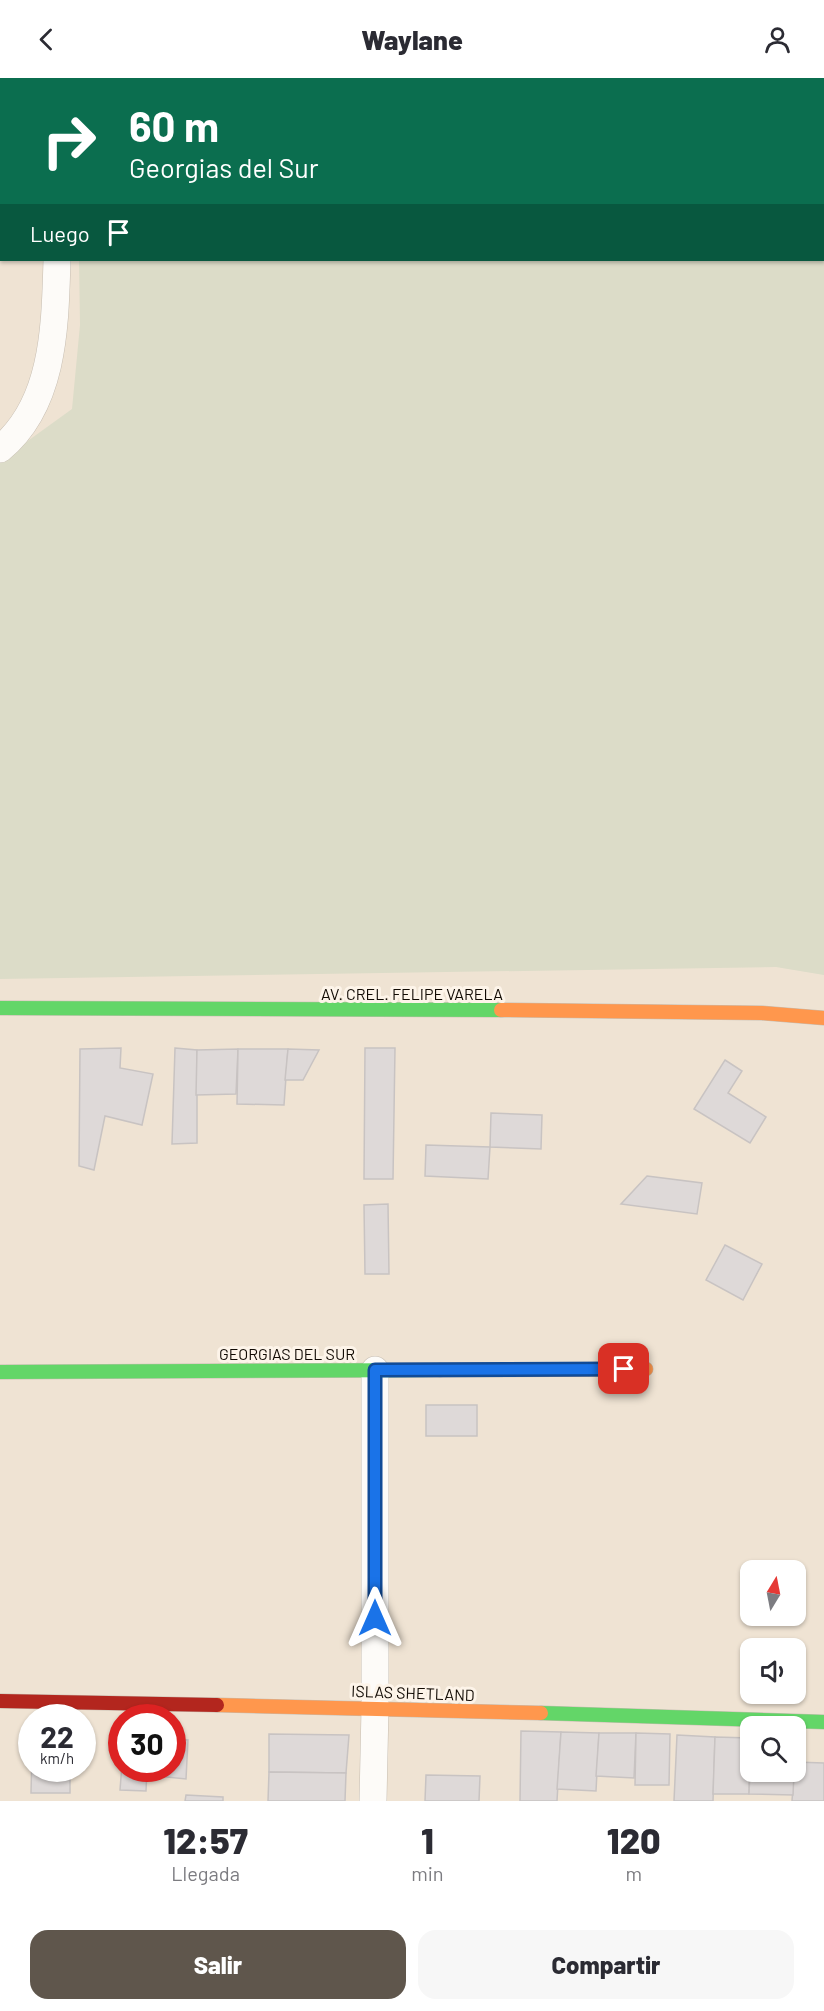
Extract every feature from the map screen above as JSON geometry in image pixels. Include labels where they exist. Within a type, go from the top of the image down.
[{"type":"street","points":[[0,449],[8,443],[32,411],[46,371],[55,328],[57,261]]},
{"type":"street","name":"AV. CREL. FELIPE VARELA","points":[[0,1008],[620,1011],[762,1013],[824,1018]]},
{"type":"street","name":"GEORGIAS DEL SUR","points":[[0,1372],[646,1369]]},
{"type":"street","points":[[373,1801],[375,1370]]},
{"type":"street","name":"ISLAS SHETLAND","points":[[0,1701],[375,1708],[824,1722]]},
{"type":"green space","points":[[79,261],[824,261],[824,975],[776,967],[0,979],[0,461],[72,409],[80,325]]},
{"type":"building","points":[[121,1048],[120,1068],[153,1074],[142,1125],[105,1116],[94,1170],[79,1166],[80,1049]]},
{"type":"building","points":[[175,1048],[197,1050],[197,1143],[172,1144]]},
{"type":"building","points":[[365,1048],[395,1048],[393,1179],[364,1179]]},
{"type":"building","points":[[238,1049],[236,1094],[196,1095],[197,1050]]},
{"type":"building","points":[[238,1049],[288,1049],[284,1105],[237,1104]]},
{"type":"building","points":[[288,1049],[319,1050],[303,1080],[285,1080]]},
{"type":"building","points":[[725,1060],[742,1071],[728,1093],[766,1117],[750,1143],[694,1109]]},
{"type":"building","points":[[491,1113],[542,1115],[541,1149],[490,1147]]},
{"type":"building","points":[[426,1145],[490,1147],[488,1179],[425,1176]]},
{"type":"building","points":[[647,1176],[702,1183],[697,1214],[621,1204]]},
{"type":"building","points":[[388,1204],[389,1274],[365,1274],[364,1205]]},
{"type":"building","points":[[725,1245],[762,1264],[743,1300],[706,1280]]},
{"type":"building","points":[[426,1405],[477,1405],[477,1436],[426,1436]]},
{"type":"building","points":[[521,1731],[561,1732],[557,1801],[520,1801]]},
{"type":"building","points":[[561,1732],[599,1733],[596,1791],[557,1789]]},
{"type":"building","points":[[599,1733],[636,1733],[634,1778],[596,1776]]},
{"type":"building","points":[[636,1733],[670,1734],[669,1785],[635,1785]]},
{"type":"building","points":[[269,1734],[349,1735],[346,1773],[269,1772]]},
{"type":"building","points":[[677,1735],[715,1737],[713,1801],[674,1801]]},
{"type":"building","points":[[715,1737],[740,1738],[740,1782],[749,1782],[749,1794],[713,1794]]},
{"type":"building","points":[[186,1740],[188,1740],[186,1779]]},
{"type":"building","points":[[806,1762],[824,1763],[824,1801],[792,1801],[793,1782],[806,1782]]},
{"type":"building","points":[[269,1772],[346,1773],[345,1801],[268,1801]]},
{"type":"building","points":[[426,1775],[480,1776],[479,1801],[425,1801]]},
{"type":"building","points":[[31,1782],[70,1782],[70,1793],[31,1793]]},
{"type":"building","points":[[121,1782],[146,1782],[146,1791],[120,1790]]},
{"type":"building","points":[[750,1782],[794,1782],[793,1795],[749,1794]]},
{"type":"building","points":[[186,1795],[223,1797],[223,1801],[185,1801]]},
{"type":"traffic: fast","points":[[0,1008],[501,1010]]},
{"type":"traffic: fast","points":[[0,1372],[440,1370]]},
{"type":"traffic: fast","points":[[541,1713],[824,1722]]},
{"type":"traffic: slow","points":[[501,1010],[762,1013],[824,1018]]},
{"type":"traffic: slow","points":[[440,1370],[646,1369]]},
{"type":"traffic: slow","points":[[217,1705],[541,1713]]},
{"type":"traffic: jam","points":[[0,1701],[217,1705]]},
{"type":"route","points":[[375,1618],[375,1370],[624,1369]]}]
